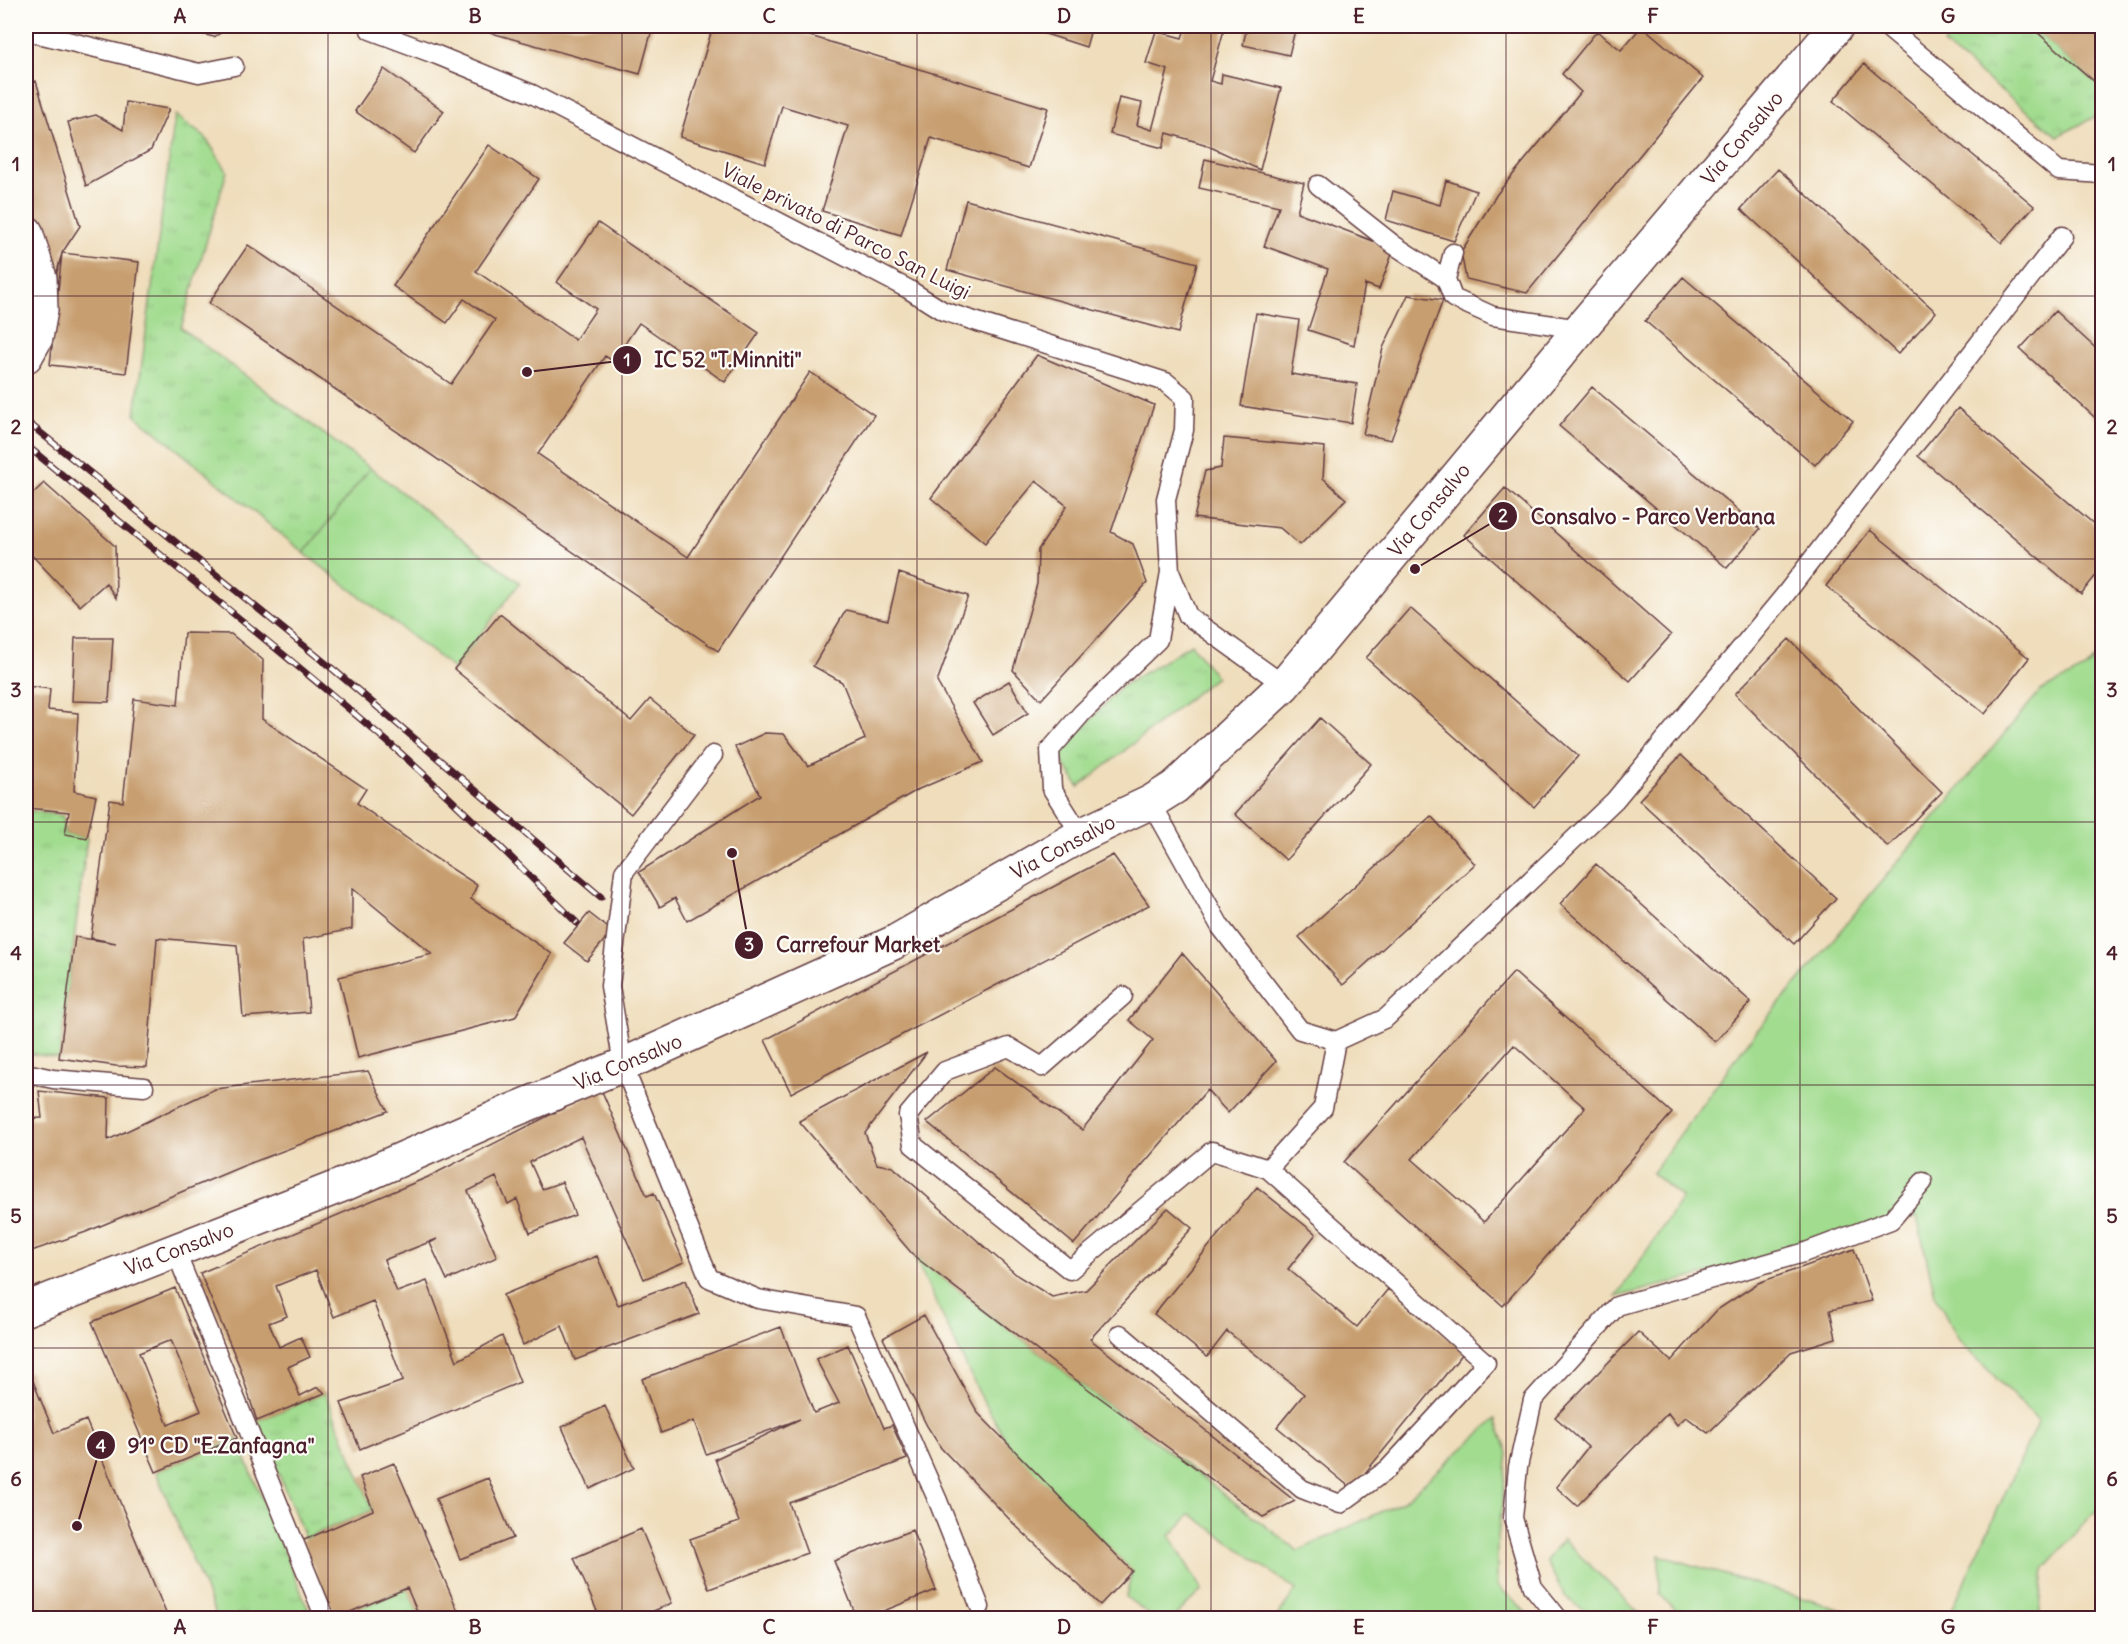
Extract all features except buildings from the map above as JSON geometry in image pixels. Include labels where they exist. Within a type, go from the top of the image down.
[{"type":"street","name":"Via Consalvo","points":[[26,1309],[345,1184],[623,1065],[893,943],[1081,835],[1151,802],[1175,787],[1284,685],[1580,329],[1837,26]]},
{"type":"street","points":[[26,232],[40,278],[41,310],[36,338],[26,356]]},
{"type":"lane","name":"Viale privato di Parco San Luigi","points":[[371,26],[370,30],[437,54],[532,94],[908,289],[943,310],[1166,382],[1185,398],[1184,430],[1166,499],[1170,572]]},
{"type":"lane","points":[[1889,29],[2059,171],[2103,174]]},
{"type":"lane","points":[[26,32],[198,73],[234,66]]},
{"type":"lane","points":[[1318,185],[1394,245],[1446,279]]},
{"type":"lane","points":[[1151,802],[1220,926],[1300,1030],[1336,1041],[1386,1018],[1615,800],[1784,596],[2062,236]]},
{"type":"lane","points":[[1453,253],[1446,279],[1453,298],[1493,316],[1580,329]]},
{"type":"lane","points":[[1170,572],[1188,616],[1284,685]]},
{"type":"lane","points":[[1081,835],[1052,789],[1050,750],[1082,713],[1158,640],[1170,572]]},
{"type":"lane","points":[[713,755],[624,872],[610,986],[623,1065],[709,1278],[758,1299],[856,1316],[938,1501],[980,1607]]},
{"type":"lane","points":[[1120,1334],[1302,1489],[1340,1504],[1388,1469],[1486,1363],[1268,1169],[1212,1151],[1070,1270],[914,1144],[908,1114],[945,1071],[1009,1047],[1042,1067],[1123,996]]},
{"type":"lane","points":[[1268,1169],[1323,1108],[1336,1041]]},
{"type":"lane","points":[[26,1073],[53,1079],[144,1088]]},
{"type":"lane","points":[[1558,1618],[1533,1587],[1513,1518],[1518,1467],[1533,1400],[1617,1306],[1803,1253],[1891,1220],[1923,1182]]},
{"type":"lane","points":[[175,1250],[325,1618]]},
{"type":"green space","points":[[1959,26],[2030,26],[2102,88],[2102,113],[2058,136],[1943,44]]},
{"type":"green space","points":[[175,115],[206,138],[227,171],[181,328],[370,468],[304,553],[135,415]]},
{"type":"green space","points":[[370,468],[520,583],[454,669],[304,553]]},
{"type":"green space","points":[[1191,644],[1216,677],[1079,787],[1058,755],[1121,687]]},
{"type":"green space","points":[[2102,651],[2102,1509],[2090,1517],[2044,1569],[2039,1618],[1948,1618],[2038,1421],[1959,1340],[1935,1295],[1917,1217],[1874,1231],[1616,1297],[1682,1198],[1652,1173],[1746,1044],[2040,691],[2085,669]]},
{"type":"green space","points":[[26,810],[63,816],[65,834],[87,838],[59,1058],[26,1053]]},
{"type":"green space","points":[[914,1256],[1298,1551],[1402,1502],[1496,1419],[1508,1453],[1497,1546],[1497,1585],[1532,1618],[1276,1618],[1296,1590],[1191,1514],[1170,1536],[1202,1590],[1173,1618],[1154,1618],[1126,1597],[1132,1571],[1010,1447],[979,1393]]},
{"type":"green space","points":[[325,1393],[373,1510],[305,1538],[257,1421]]},
{"type":"green space","points":[[237,1438],[312,1618],[217,1618],[156,1472]]},
{"type":"green space","points":[[1563,1539],[1644,1618],[1594,1618],[1565,1596],[1546,1561]]},
{"type":"green space","points":[[1659,1555],[1869,1618],[1682,1618],[1660,1594]]},
{"type":"green space","points":[[407,1588],[420,1618],[336,1618]]},
{"type":"railway","points":[[26,421],[334,670],[601,897]]},
{"type":"railway","points":[[26,445],[305,672],[397,750],[466,813],[577,923]]},
{"type":"place","name":"IC 52 \"T.Minniti\"","points":[[527,372]]},
{"type":"place","name":"Consalvo - Parco Verbana","points":[[1415,569]]},
{"type":"place","name":"Carrefour Market","points":[[732,853]]},
{"type":"place","name":"91° CD \"E.Zanfagna\"","points":[[77,1526]]}]
